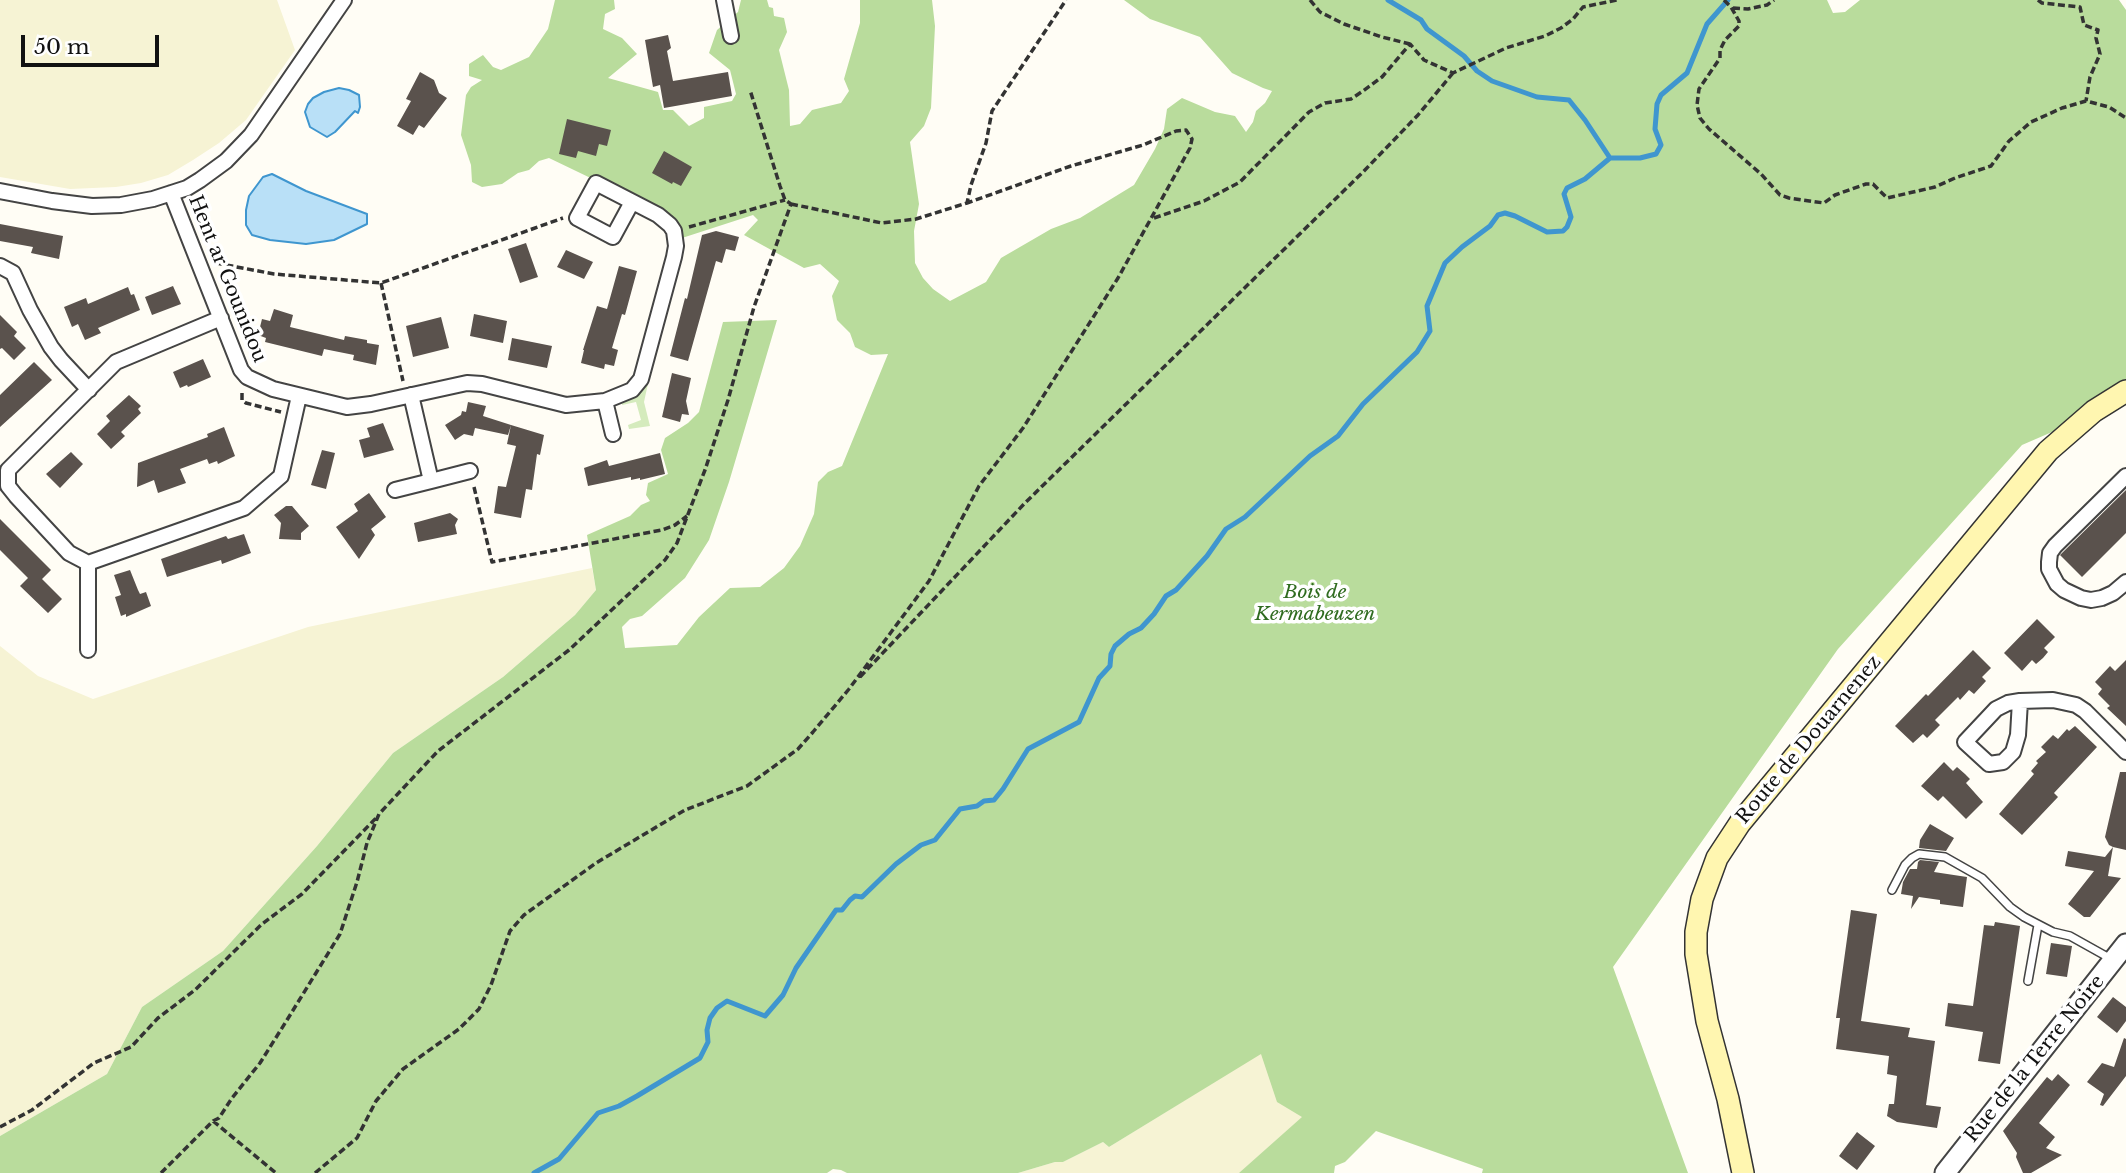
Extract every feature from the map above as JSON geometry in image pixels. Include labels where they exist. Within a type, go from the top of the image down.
[{"type":"main road","name":"Route de Douarnenez","points":[[1743,1173],[1728,1099],[1709,1034],[1698,966],[1698,915],[1713,866],[1740,823],[2048,452],[2094,411],[2126,391]]},
{"type":"street","points":[[0,191],[92,206],[135,204],[171,193],[200,180],[238,149],[272,106],[344,0]]},
{"type":"street","points":[[724,0],[731,36]]},
{"type":"street","points":[[632,202],[613,237],[577,218],[596,183],[632,202],[665,220],[674,232]]},
{"type":"street","name":"Hent ar Gounidou","points":[[171,193],[241,370],[247,377],[264,386],[347,407],[474,383],[566,405],[604,401],[632,390],[641,379],[674,257],[674,232]]},
{"type":"street","points":[[0,266],[13,273],[51,347],[89,390]]},
{"type":"street","points":[[221,318],[116,362],[4,470],[8,486],[69,554],[89,563],[244,508],[281,475],[299,396]]},
{"type":"street","points":[[408,396],[431,481]]},
{"type":"street","points":[[604,401],[612,434]]},
{"type":"street","points":[[396,490],[470,471]]},
{"type":"street","points":[[2126,476],[2055,546],[2049,569],[2057,584],[2064,590],[2091,600],[2113,593],[2126,582]]},
{"type":"street","points":[[88,650],[89,563]]},
{"type":"street","points":[[2020,701],[2018,735],[2012,752],[2003,762],[1989,764],[1965,742],[1996,709],[2008,702],[2020,701],[2053,700],[2076,705],[2126,752]]},
{"type":"street","name":"Rue de la Terre Noire","points":[[1945,1173],[2126,944]]},
{"type":"lane","points":[[1892,890],[1905,865],[1912,858],[1919,854],[1945,857],[1982,878],[2010,907],[2038,925],[2070,936],[2114,960]]},
{"type":"lane","points":[[2028,981],[2038,925]]},
{"type":"path","points":[[967,203],[986,143],[992,111],[1066,0]]},
{"type":"path","points":[[1310,0],[1320,12],[1344,24],[1410,44],[1424,60],[1453,73]]},
{"type":"path","points":[[315,1173],[357,1138],[376,1101],[403,1069],[459,1029],[479,1009],[491,985],[510,931],[524,915],[596,863],[685,810],[747,786],[798,749],[849,689],[1025,503],[1363,172],[1418,115],[1453,73],[1506,48],[1561,28],[1583,7],[1618,0]]},
{"type":"path","points":[[1724,0],[1731,7],[1739,26],[1725,40],[1720,50],[1720,58],[1699,89],[1700,117],[1709,130],[1761,174],[1780,195],[1789,198],[1824,203],[1835,195],[1866,184],[1873,184],[1887,198],[1935,187],[1992,166],[2010,141],[2031,122],[2086,101],[2109,107],[2126,118]]},
{"type":"path","points":[[1731,7],[1748,9],[1767,5],[1774,0]]},
{"type":"path","points":[[2038,0],[2042,3],[2077,5],[2080,7],[2084,24],[2098,30],[2096,38],[2100,54],[2090,77],[2086,101]]},
{"type":"path","points":[[1152,219],[1204,201],[1240,182],[1309,112],[1325,103],[1351,99],[1363,91],[1382,77],[1410,44]]},
{"type":"path","points":[[750,90],[785,200],[791,204],[881,223],[916,219],[1143,145],[1176,131],[1186,131],[1192,139],[1190,148],[1152,219],[1079,343],[1023,428],[979,486],[929,581],[849,689]]},
{"type":"path","points":[[674,232],[785,200]]},
{"type":"path","points":[[0,1127],[32,1110],[94,1063],[131,1047],[158,1018],[195,990],[262,924],[302,894],[438,751],[569,650],[665,560],[677,543],[688,515],[728,400],[754,307],[791,204]]},
{"type":"path","points":[[197,259],[274,274],[381,283],[566,217],[577,218]]},
{"type":"path","points":[[381,283],[408,396]]},
{"type":"path","points":[[470,471],[492,562],[662,530],[675,525],[688,515]]},
{"type":"path","points":[[161,1173],[219,1118],[260,1063],[340,934],[367,843],[379,814]]},
{"type":"path","points":[[213,1121],[276,1173]]},
{"type":"shaded area","points":[[0,0],[277,0],[295,50],[246,120],[193,160],[168,175],[141,183],[70,189],[0,177]]},
{"type":"shaded area","points":[[592,568],[596,590],[575,615],[503,677],[393,753],[317,846],[223,951],[142,1007],[107,1074],[0,1136],[0,646],[38,676],[93,699],[308,627]]},
{"type":"shaded area","points":[[1261,1053],[1323,1113],[1248,1173],[1018,1173],[1063,1162],[1103,1142],[1109,1147]]},
{"type":"green space","name":"Bois de Kermabeuzen","points":[[555,0],[614,0],[615,9],[605,14],[603,29],[622,38],[637,54],[608,78],[658,92],[663,110],[673,110],[689,126],[704,118],[704,107],[732,101],[736,94],[730,70],[709,53],[717,30],[738,12],[741,0],[767,0],[769,7],[773,8],[774,16],[784,18],[787,32],[779,50],[789,90],[790,126],[800,124],[812,110],[841,103],[849,91],[844,79],[860,23],[860,0],[932,0],[935,26],[931,108],[924,126],[910,142],[919,204],[914,231],[915,263],[933,289],[950,301],[986,282],[1001,258],[1051,229],[1080,218],[1134,185],[1164,129],[1167,109],[1182,98],[1215,112],[1235,116],[1246,132],[1256,111],[1272,91],[1232,73],[1200,37],[1150,19],[1124,0],[1827,0],[1833,13],[1845,12],[1860,0],[2119,0],[2126,10],[2126,400],[2022,445],[1838,649],[1613,967],[1688,1173],[1482,1173],[1483,1169],[1376,1131],[1345,1162],[1335,1166],[1334,1173],[1239,1173],[1302,1117],[1277,1102],[1261,1054],[1109,1147],[1103,1142],[1063,1162],[1018,1173],[847,1173],[833,1169],[827,1173],[0,1173],[0,1136],[107,1074],[142,1007],[223,951],[317,846],[393,753],[503,677],[575,615],[596,590],[587,535],[630,516],[641,505],[650,501],[646,495],[648,483],[668,474],[661,450],[665,438],[699,412],[723,322],[777,320],[709,540],[685,578],[642,616],[630,619],[622,627],[625,648],[677,645],[699,617],[730,588],[760,587],[784,568],[800,546],[814,514],[818,482],[828,472],[842,466],[888,354],[871,355],[855,347],[850,333],[837,320],[832,296],[839,281],[820,264],[804,268],[744,235],[758,220],[753,215],[682,238],[628,196],[549,158],[539,161],[529,170],[518,173],[502,184],[482,187],[472,182],[471,165],[461,135],[466,95],[471,87],[482,80],[469,76],[469,64],[483,55],[493,67],[501,70],[529,57],[548,29]]},
{"type":"green space","points":[[649,379],[644,402],[650,426],[629,429],[628,425],[641,420],[636,402],[622,405],[623,400],[637,396]]},
{"type":"water","points":[[339,88],[359,95],[360,107],[358,113],[355,111],[327,137],[310,127],[305,112],[313,98]]},
{"type":"water","points":[[272,174],[306,191],[367,214],[367,224],[334,240],[306,244],[252,235],[246,225],[249,196],[263,177]]},
{"type":"building","points":[[668,35],[671,48],[667,51],[673,81],[728,72],[732,96],[664,108],[660,85],[653,87],[645,40]]},
{"type":"building","points":[[420,72],[434,80],[439,93],[447,98],[424,128],[419,125],[413,135],[397,126],[411,101],[406,99]]},
{"type":"building","points":[[567,119],[611,130],[607,146],[599,144],[596,156],[578,151],[576,158],[559,154]]},
{"type":"building","points":[[664,151],[692,167],[681,186],[652,173]]},
{"type":"building","points":[[0,224],[63,236],[59,259],[31,253],[33,247],[0,241]]},
{"type":"building","points":[[716,231],[739,237],[735,251],[726,249],[722,263],[716,261],[688,361],[670,356],[702,235]]},
{"type":"building","points":[[526,243],[538,277],[520,283],[508,249]]},
{"type":"building","points":[[566,250],[593,262],[584,279],[557,267]]},
{"type":"building","points":[[619,266],[637,271],[625,315],[622,314],[612,348],[618,350],[614,366],[605,364],[604,369],[581,363],[597,306],[607,309]]},
{"type":"building","points":[[173,286],[181,304],[152,315],[145,297]]},
{"type":"building","points":[[128,287],[140,310],[98,328],[101,333],[85,340],[78,324],[72,327],[64,307],[86,298],[88,304]]},
{"type":"building","points":[[274,309],[293,315],[290,327],[344,340],[345,336],[367,340],[367,343],[379,345],[376,365],[353,360],[354,355],[324,349],[322,356],[265,342],[266,338],[258,335],[262,319],[270,321]]},
{"type":"building","points":[[474,314],[507,321],[503,343],[470,336]]},
{"type":"building","points":[[0,315],[17,332],[14,336],[26,348],[14,360],[0,349]]},
{"type":"building","points":[[441,317],[449,348],[413,357],[406,326]]},
{"type":"building","points":[[512,338],[552,346],[547,368],[508,360]]},
{"type":"building","points":[[203,359],[211,377],[180,388],[173,372]]},
{"type":"building","points":[[34,362],[52,380],[0,427],[0,395]]},
{"type":"building","points":[[672,373],[691,378],[686,401],[689,415],[682,414],[680,422],[662,417]]},
{"type":"building","points":[[129,395],[141,406],[138,409],[141,413],[121,432],[125,436],[111,449],[97,434],[110,421],[106,416]]},
{"type":"building","points":[[468,402],[486,406],[483,416],[511,425],[508,435],[475,428],[473,436],[464,434],[455,440],[445,425],[461,415],[462,411],[466,412]]},
{"type":"building","points":[[383,423],[394,450],[364,458],[359,440],[370,437],[367,428]]},
{"type":"building","points":[[511,425],[544,435],[540,455],[537,454],[532,490],[526,489],[521,518],[494,513],[498,486],[506,487],[516,446],[507,444]]},
{"type":"building","points":[[224,427],[235,456],[218,464],[217,461],[209,464],[207,459],[180,469],[186,483],[158,493],[154,480],[137,487],[138,463],[208,437],[207,434]]},
{"type":"building","points":[[322,450],[335,453],[326,489],[311,485]]},
{"type":"building","points":[[71,452],[83,464],[60,488],[46,474]]},
{"type":"building","points":[[660,453],[665,474],[640,480],[631,480],[631,477],[588,486],[584,468],[607,460],[609,466]]},
{"type":"building","points":[[2126,490],[2126,533],[2082,577],[2060,555]]},
{"type":"building","points":[[369,493],[386,517],[371,529],[375,535],[359,559],[336,527],[358,511],[354,504]]},
{"type":"building","points":[[286,506],[292,506],[309,526],[301,533],[301,540],[279,539],[281,523],[274,515]]},
{"type":"building","points":[[450,513],[458,519],[455,525],[457,534],[418,542],[414,523]]},
{"type":"building","points":[[0,519],[51,570],[42,579],[62,599],[48,613],[20,586],[28,578],[0,550]]},
{"type":"building","points":[[244,534],[251,553],[222,564],[221,560],[167,577],[161,559],[226,536],[228,539]]},
{"type":"building","points":[[130,570],[140,594],[146,592],[151,606],[126,617],[126,614],[121,616],[115,597],[121,595],[114,575]]},
{"type":"building","points":[[2037,619],[2055,637],[2044,648],[2048,652],[2043,658],[2036,664],[2032,660],[2022,671],[2004,653]]},
{"type":"building","points":[[1973,650],[1991,668],[1982,677],[1986,681],[1974,694],[1969,690],[1960,700],[1958,697],[1935,720],[1940,725],[1927,738],[1923,734],[1913,743],[1895,726]]},
{"type":"building","points":[[2126,660],[2126,726],[2107,708],[2110,706],[2098,694],[2102,689],[2095,682],[2110,666],[2115,671]]},
{"type":"building","points":[[2075,726],[2097,747],[2054,793],[2058,797],[2022,835],[1999,814],[2034,774],[2031,771],[2038,763],[2036,761],[2046,752],[2041,747],[2053,735],[2058,739],[2067,729],[2069,731]]},
{"type":"building","points":[[1944,762],[1953,771],[1957,767],[1970,779],[1966,783],[1983,802],[1966,819],[1943,796],[1938,801],[1921,786]]},
{"type":"building","points":[[2120,772],[2126,772],[2126,850],[2113,847],[2105,837]]},
{"type":"building","points":[[1930,824],[1954,838],[1946,851],[1919,848],[1920,840]]},
{"type":"building","points":[[2113,847],[2108,876],[2121,878],[2090,917],[2084,917],[2068,904],[2094,871],[2065,866],[2068,851],[2105,857]]},
{"type":"building","points":[[1920,860],[1939,862],[1934,872],[1967,877],[1963,907],[1940,904],[1940,900],[1919,897],[1911,909],[1913,896],[1901,894],[1903,882],[1910,869],[1917,869]]},
{"type":"building","points":[[1851,910],[1877,914],[1861,1021],[1910,1028],[1908,1037],[1935,1041],[1926,1105],[1941,1107],[1937,1128],[1897,1122],[1887,1116],[1889,1104],[1894,1104],[1897,1076],[1887,1074],[1889,1056],[1836,1049],[1840,1018],[1836,1018]]},
{"type":"building","points":[[1995,922],[2020,926],[2000,1064],[1978,1061],[1983,1032],[1945,1026],[1948,1003],[1973,1006],[1984,925],[1994,926]]},
{"type":"building","points":[[2051,943],[2072,946],[2067,977],[2046,974]]},
{"type":"building","points":[[2113,997],[2126,1007],[2126,1021],[2117,1033],[2097,1017]]},
{"type":"building","points":[[2124,1038],[2126,1076],[2103,1106],[2100,1105],[2104,1094],[2087,1082],[2102,1063],[2114,1067]]},
{"type":"building","points":[[2058,1074],[2070,1085],[2039,1123],[2055,1137],[2046,1148],[2062,1155],[2031,1173],[2023,1173],[2016,1157],[2017,1153],[2003,1131],[2047,1077],[2052,1081]]},
{"type":"building","points":[[1857,1132],[1875,1146],[1857,1170],[1839,1156]]},
{"type":"waterway","points":[[1388,0],[1421,20],[1427,29],[1492,81],[1537,97],[1569,100],[1610,158]]},
{"type":"waterway","points":[[534,1173],[559,1159],[598,1113],[619,1106],[700,1058],[708,1042],[710,1018],[717,1008],[727,1001],[765,1016],[783,995],[796,968],[836,910],[842,910],[855,896],[862,897],[896,864],[921,845],[935,840],[960,809],[994,800],[1028,749],[1079,722],[1099,678],[1110,666],[1115,646],[1141,628],[1166,596],[1176,590],[1207,556],[1226,529],[1245,517],[1310,456],[1338,436],[1363,404],[1417,352],[1430,331],[1427,306],[1445,263],[1490,226],[1498,215],[1505,213],[1547,232],[1563,231],[1571,217],[1564,194],[1567,188],[1585,179],[1610,158],[1640,158],[1656,154],[1661,145],[1655,129],[1657,104],[1661,95],[1687,73],[1707,24],[1728,0]]}]
